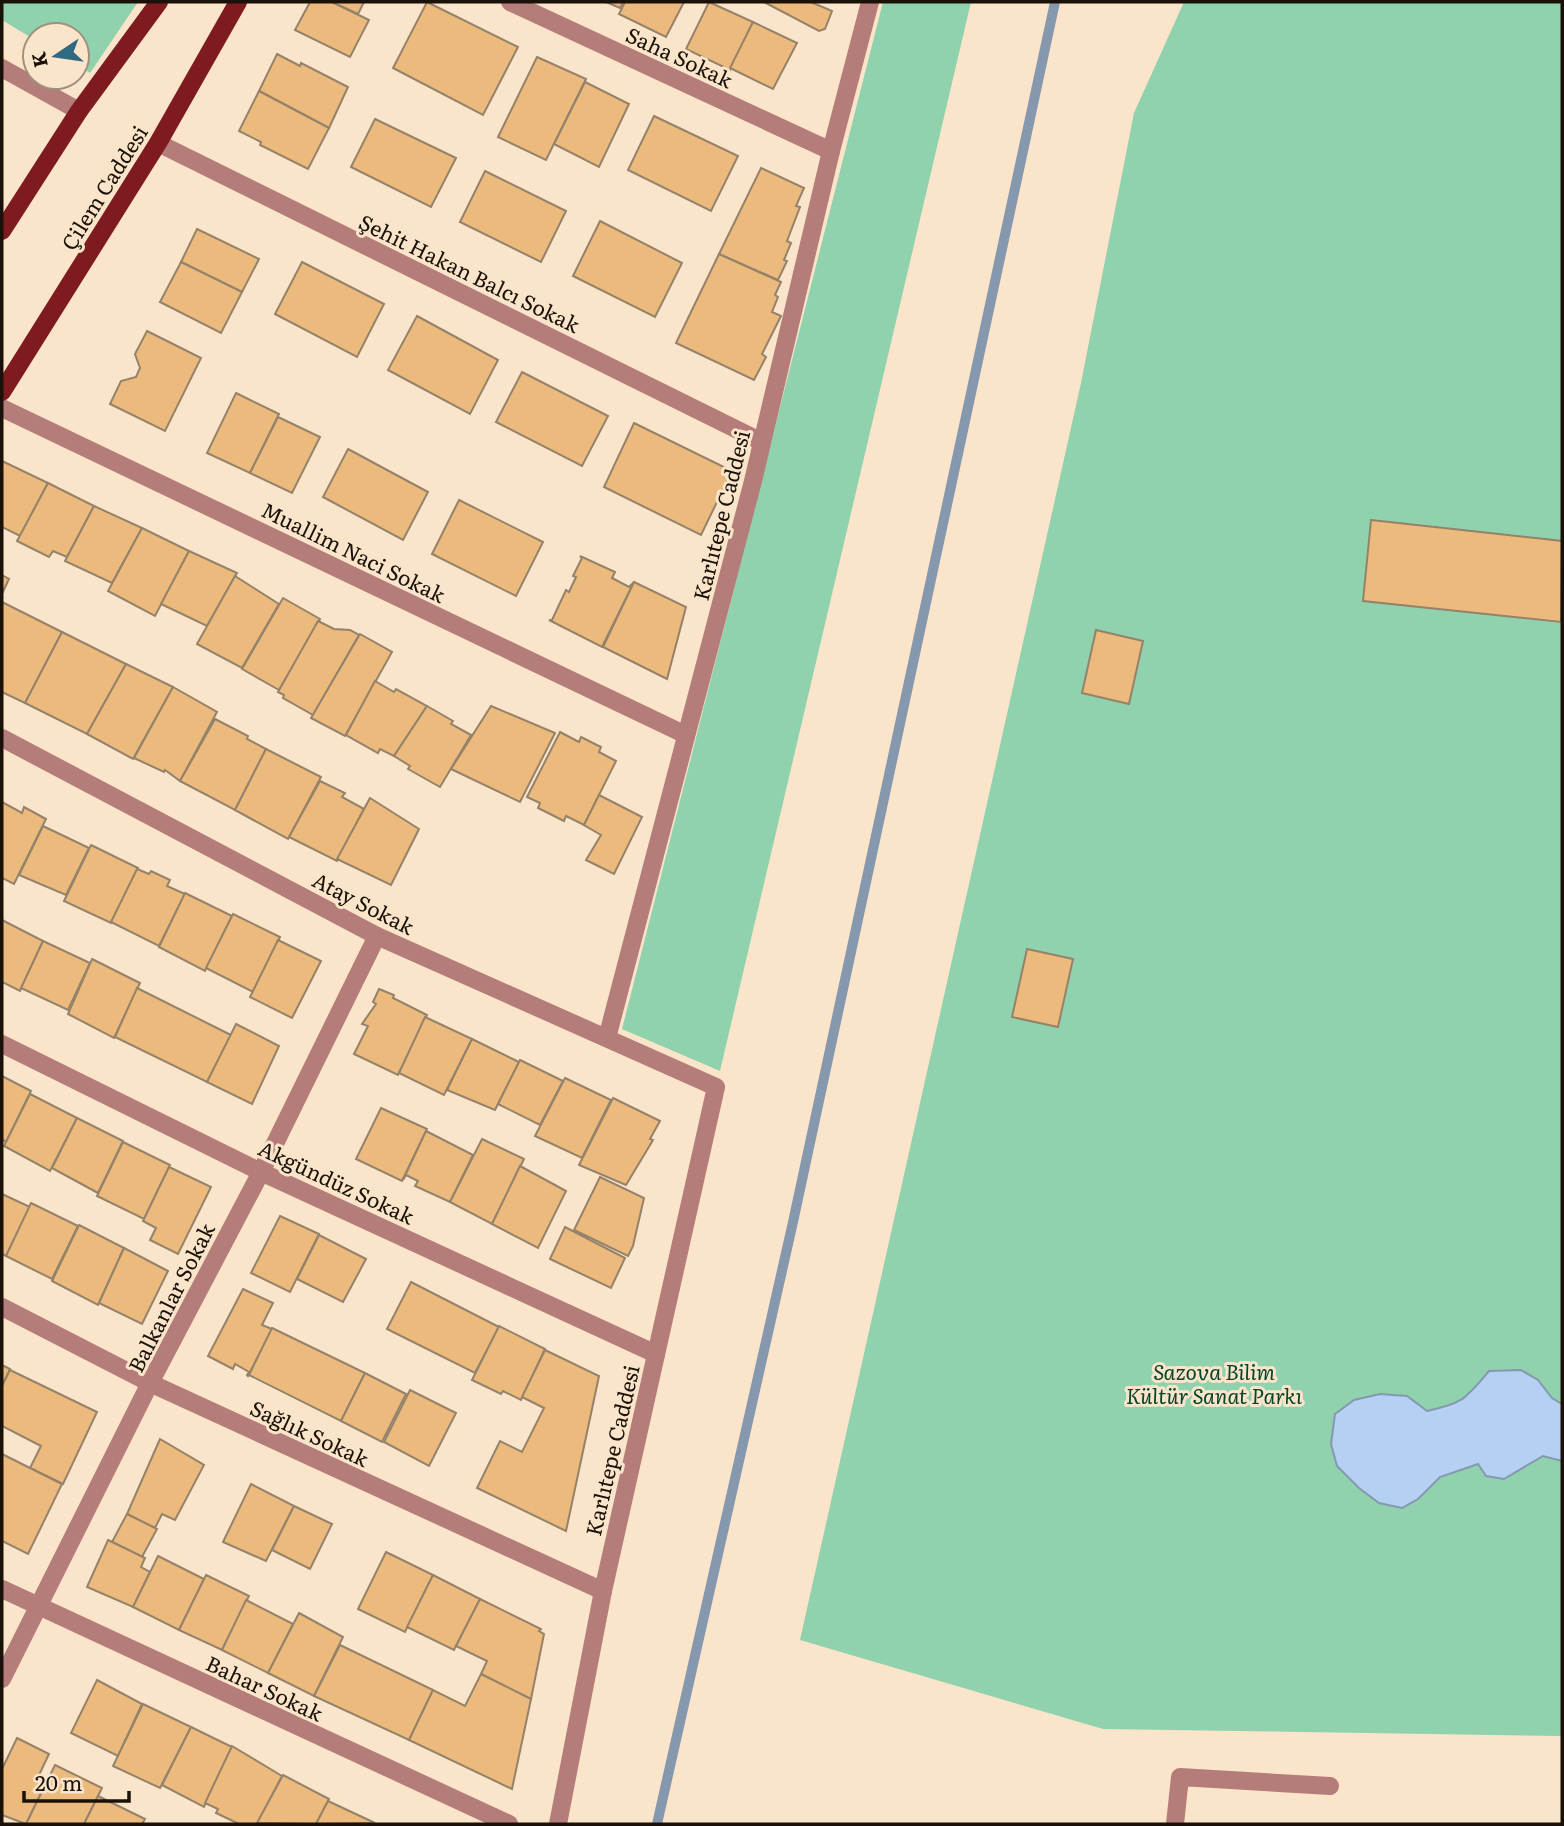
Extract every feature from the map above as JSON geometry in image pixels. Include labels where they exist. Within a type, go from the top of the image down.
[{"type":"main road","points":[[2,231],[79,111],[159,2]]},
{"type":"main road","name":"Çilem Caddesi","points":[[2,392],[158,142],[238,2]]},
{"type":"street","name":"Saha Sokak","points":[[510,2],[831,151]]},
{"type":"street","name":"Karlıtepe Caddesi","points":[[607,1038],[762,442],[831,151],[870,2]]},
{"type":"street","points":[[2,68],[79,111]]},
{"type":"street","name":"Şehit Hakan Balcı Sokak","points":[[158,142],[762,442]]},
{"type":"street","name":"Muallim Naci Sokak","points":[[2,408],[686,735]]},
{"type":"street","name":"Atay Sokak","points":[[2,738],[377,936],[716,1087]]},
{"type":"street","name":"Balkanlar Sokak","points":[[2,1679],[150,1383],[261,1172],[377,936]]},
{"type":"street","name":"Akgündüz Sokak","points":[[2,1044],[261,1172],[656,1354]]},
{"type":"street","name":"Karlıtepe Caddesi","points":[[558,1824],[603,1591],[716,1087]]},
{"type":"street","name":"Sağlık Sokak","points":[[2,1307],[150,1383],[603,1591]]},
{"type":"street","name":"Bahar Sokak","points":[[2,1589],[509,1824]]},
{"type":"street","points":[[1175,1824],[1180,1777],[1330,1786]]},
{"type":"green space","points":[[2,2],[138,2],[91,72],[91,21],[21,21],[21,32],[2,20]]},
{"type":"green space","points":[[883,2],[971,2],[720,1071],[622,1029]]},
{"type":"green space","name":"Sazova Bilim Kültür Sanat Parkı","points":[[1184,2],[1562,2],[1562,1736],[1103,1729],[800,1640],[1081,383],[1134,113]]},
{"type":"water","points":[[1521,1370],[1538,1380],[1552,1398],[1562,1404],[1562,1461],[1543,1456],[1504,1479],[1486,1476],[1478,1464],[1440,1477],[1418,1499],[1402,1508],[1379,1503],[1337,1466],[1331,1444],[1335,1414],[1354,1400],[1380,1394],[1407,1396],[1427,1411],[1457,1402],[1489,1371]]},
{"type":"building","points":[[310,2],[332,2],[369,20],[350,57],[295,30]]},
{"type":"building","points":[[332,2],[364,2],[358,14]]},
{"type":"building","points":[[427,2],[518,47],[483,115],[393,68]]},
{"type":"building","points":[[606,2],[623,2],[620,8]]},
{"type":"building","points":[[625,2],[684,2],[666,37],[619,14]]},
{"type":"building","points":[[709,2],[753,22],[730,70],[686,49]]},
{"type":"building","points":[[764,2],[811,2],[832,11],[825,29],[819,31]]},
{"type":"building","points":[[753,22],[797,43],[773,89],[730,68]]},
{"type":"building","points":[[277,54],[348,87],[329,128],[259,91]]},
{"type":"building","points":[[537,57],[586,79],[546,160],[498,137]]},
{"type":"building","points":[[585,82],[629,104],[599,167],[554,144]]},
{"type":"building","points":[[259,91],[329,128],[308,169],[260,145],[261,142],[239,131]]},
{"type":"building","points":[[654,116],[738,156],[711,211],[628,170]]},
{"type":"building","points":[[375,119],[456,158],[431,207],[351,167]]},
{"type":"building","points":[[761,168],[804,188],[796,206],[800,207],[787,241],[791,243],[784,260],[787,261],[778,280],[719,254]]},
{"type":"building","points":[[485,171],[566,211],[541,262],[460,222]]},
{"type":"building","points":[[600,221],[682,263],[655,317],[573,276]]},
{"type":"building","points":[[197,229],[259,259],[242,292],[181,262]]},
{"type":"building","points":[[719,254],[781,282],[772,312],[781,316],[762,354],[766,357],[754,380],[676,343]]},
{"type":"building","points":[[181,262],[242,292],[221,333],[160,302]]},
{"type":"building","points":[[302,262],[384,304],[357,357],[275,314]]},
{"type":"building","points":[[417,316],[498,360],[470,414],[388,370]]},
{"type":"building","points":[[147,331],[201,358],[165,431],[110,404],[121,381],[136,377],[140,368],[135,354]]},
{"type":"building","points":[[522,372],[608,416],[582,466],[496,422]]},
{"type":"building","points":[[236,393],[279,414],[250,473],[207,453]]},
{"type":"building","points":[[278,417],[320,437],[292,493],[250,473]]},
{"type":"building","points":[[634,423],[732,471],[701,535],[604,487]]},
{"type":"building","points":[[348,449],[428,492],[403,540],[323,497]]},
{"type":"building","points":[[2,461],[48,483],[20,536],[2,527]]},
{"type":"building","points":[[48,483],[94,506],[67,557],[53,551],[49,557],[17,541]]},
{"type":"building","points":[[459,500],[543,542],[516,596],[432,554]]},
{"type":"building","points":[[94,506],[142,528],[112,583],[65,561]]},
{"type":"building","points":[[1371,520],[1562,541],[1561,622],[1363,601]]},
{"type":"building","points":[[142,528],[189,551],[155,616],[108,591]]},
{"type":"building","points":[[189,551],[237,573],[207,626],[161,604]]},
{"type":"building","points":[[580,556],[615,572],[612,578],[629,587],[634,582],[602,647],[549,620],[552,620],[566,590],[569,592],[582,558]]},
{"type":"building","points":[[2,575],[9,579],[2,594]]},
{"type":"building","points":[[235,576],[279,604],[242,668],[197,644]]},
{"type":"building","points":[[634,582],[686,607],[667,679],[603,647]]},
{"type":"building","points":[[283,598],[320,619],[279,690],[242,669]]},
{"type":"building","points":[[2,602],[62,632],[25,703],[2,692]]},
{"type":"building","points":[[318,621],[334,629],[350,630],[359,635],[313,715],[283,698],[284,695],[278,692]]},
{"type":"building","points":[[1096,630],[1143,641],[1129,704],[1082,693]]},
{"type":"building","points":[[62,632],[126,664],[87,734],[25,703]]},
{"type":"building","points":[[360,634],[392,652],[345,736],[311,718]]},
{"type":"building","points":[[126,664],[173,687],[133,759],[87,734]]},
{"type":"building","points":[[375,681],[427,706],[394,756],[380,749],[378,753],[346,735]]},
{"type":"building","points":[[173,687],[217,712],[180,781],[165,770],[164,772],[134,758]]},
{"type":"building","points":[[427,706],[471,735],[440,787],[408,769],[410,766],[394,756]]},
{"type":"building","points":[[491,706],[555,733],[520,802],[451,769]]},
{"type":"building","points":[[215,719],[266,749],[235,810],[180,781]]},
{"type":"building","points":[[560,732],[579,742],[581,737],[601,747],[599,752],[616,761],[584,825],[566,816],[564,821],[538,808],[540,803],[527,797]]},
{"type":"building","points":[[266,749],[321,777],[288,839],[235,810]]},
{"type":"building","points":[[320,781],[345,793],[342,797],[364,809],[337,861],[289,837]]},
{"type":"building","points":[[599,795],[642,817],[614,874],[586,860],[601,835],[584,825]]},
{"type":"building","points":[[370,798],[419,829],[391,885],[337,859]]},
{"type":"building","points":[[2,802],[22,813],[24,807],[46,819],[14,884],[2,878]]},
{"type":"building","points":[[43,826],[89,848],[66,895],[19,875]]},
{"type":"building","points":[[91,845],[138,868],[111,923],[64,901]]},
{"type":"building","points":[[137,869],[149,874],[151,871],[170,880],[167,886],[185,894],[159,946],[111,922]]},
{"type":"building","points":[[185,893],[232,916],[205,971],[159,947]]},
{"type":"building","points":[[233,914],[280,937],[253,992],[206,968]]},
{"type":"building","points":[[2,920],[43,941],[20,991],[2,982]]},
{"type":"building","points":[[278,940],[321,961],[292,1018],[250,997]]},
{"type":"building","points":[[43,941],[90,963],[68,1010],[21,988]]},
{"type":"building","points":[[1027,949],[1073,959],[1058,1027],[1012,1017]]},
{"type":"building","points":[[92,959],[140,983],[114,1038],[68,1014]]},
{"type":"building","points":[[137,988],[231,1035],[207,1082],[115,1037]]},
{"type":"building","points":[[379,989],[427,1015],[398,1075],[354,1054],[368,1026],[362,1024],[376,1004],[373,1002]]},
{"type":"building","points":[[425,1017],[472,1039],[444,1095],[399,1073]]},
{"type":"building","points":[[236,1024],[279,1046],[252,1104],[207,1082]]},
{"type":"building","points":[[472,1039],[519,1062],[495,1110],[447,1090]]},
{"type":"building","points":[[520,1060],[563,1081],[540,1125],[498,1104]]},
{"type":"building","points":[[2,1076],[31,1091],[6,1142],[2,1139]]},
{"type":"building","points":[[565,1078],[611,1100],[582,1158],[535,1136]]},
{"type":"building","points":[[30,1094],[77,1118],[50,1171],[4,1146]]},
{"type":"building","points":[[613,1098],[660,1121],[650,1139],[653,1140],[626,1185],[579,1165]]},
{"type":"building","points":[[381,1108],[427,1129],[402,1181],[356,1159]]},
{"type":"building","points":[[77,1118],[123,1141],[98,1193],[52,1168]]},
{"type":"building","points":[[426,1131],[473,1155],[450,1202],[415,1186],[418,1181],[406,1175],[403,1180]]},
{"type":"building","points":[[482,1139],[524,1159],[492,1224],[450,1202]]},
{"type":"building","points":[[123,1142],[170,1165],[144,1219],[97,1196]]},
{"type":"building","points":[[520,1166],[566,1191],[538,1248],[492,1224]]},
{"type":"building","points":[[169,1167],[211,1187],[178,1254],[150,1240],[156,1228],[143,1221]]},
{"type":"building","points":[[600,1177],[644,1198],[633,1246],[628,1256],[574,1230]]},
{"type":"building","points":[[2,1194],[30,1207],[6,1256],[2,1254]]},
{"type":"building","points":[[31,1203],[78,1226],[52,1279],[6,1256]]},
{"type":"building","points":[[280,1216],[319,1234],[290,1292],[251,1273]]},
{"type":"building","points":[[79,1225],[124,1248],[98,1305],[52,1281]]},
{"type":"building","points":[[565,1227],[625,1258],[611,1288],[550,1259]]},
{"type":"building","points":[[319,1235],[366,1259],[343,1302],[297,1279]]},
{"type":"building","points":[[124,1248],[168,1271],[142,1324],[99,1303]]},
{"type":"building","points":[[411,1282],[499,1327],[475,1373],[387,1329]]},
{"type":"building","points":[[243,1289],[273,1303],[262,1325],[272,1329],[248,1376],[249,1372],[235,1364],[233,1369],[208,1356]]},
{"type":"building","points":[[499,1326],[545,1349],[521,1400],[472,1380]]},
{"type":"building","points":[[272,1328],[365,1373],[341,1421],[249,1375]]},
{"type":"building","points":[[545,1350],[599,1376],[566,1531],[477,1488],[500,1441],[522,1452],[544,1408],[522,1397]]},
{"type":"building","points":[[2,1365],[10,1369],[2,1386]]},
{"type":"building","points":[[10,1370],[97,1412],[63,1484],[30,1468],[41,1446],[2,1426],[2,1386]]},
{"type":"building","points":[[365,1373],[406,1394],[382,1442],[341,1421]]},
{"type":"building","points":[[410,1390],[456,1413],[429,1466],[384,1442]]},
{"type":"building","points":[[160,1439],[204,1465],[175,1520],[162,1514],[155,1528],[127,1514]]},
{"type":"building","points":[[2,1454],[62,1484],[28,1554],[2,1541]]},
{"type":"building","points":[[251,1484],[294,1506],[266,1561],[223,1542]]},
{"type":"building","points":[[294,1506],[332,1524],[310,1569],[272,1550]]},
{"type":"building","points":[[127,1514],[157,1529],[142,1557],[112,1542]]},
{"type":"building","points":[[108,1540],[145,1558],[141,1567],[150,1572],[133,1607],[87,1587]]},
{"type":"building","points":[[386,1552],[433,1575],[405,1632],[358,1609]]},
{"type":"building","points":[[158,1556],[204,1579],[179,1630],[133,1607]]},
{"type":"building","points":[[206,1575],[249,1596],[222,1650],[179,1630]]},
{"type":"building","points":[[433,1575],[480,1599],[454,1650],[407,1627]]},
{"type":"building","points":[[480,1599],[541,1629],[539,1631],[544,1634],[531,1699],[481,1674],[487,1661],[456,1646]]},
{"type":"building","points":[[246,1600],[293,1624],[268,1673],[222,1650]]},
{"type":"building","points":[[299,1613],[343,1637],[314,1696],[268,1673]]},
{"type":"building","points":[[340,1645],[433,1690],[409,1740],[314,1696]]},
{"type":"building","points":[[481,1674],[531,1699],[512,1789],[409,1740],[433,1690],[465,1706]]},
{"type":"building","points":[[97,1680],[142,1704],[118,1756],[71,1733]]},
{"type":"building","points":[[143,1704],[191,1727],[160,1788],[113,1766]]},
{"type":"building","points":[[191,1727],[232,1747],[204,1807],[162,1785]]},
{"type":"building","points":[[17,1738],[49,1754],[39,1775],[48,1779],[26,1824],[2,1815],[2,1769]]},
{"type":"building","points":[[232,1746],[282,1776],[257,1824],[239,1824],[216,1813],[218,1809],[205,1803]]},
{"type":"building","points":[[55,1765],[102,1788],[84,1824],[26,1824]]},
{"type":"building","points":[[283,1775],[329,1799],[316,1824],[257,1823]]},
{"type":"building","points":[[98,1796],[145,1819],[142,1824],[84,1824]]},
{"type":"building","points":[[328,1801],[375,1823],[316,1824]]},
{"type":"waterway","points":[[657,1824],[793,1222],[1055,2]]}]
